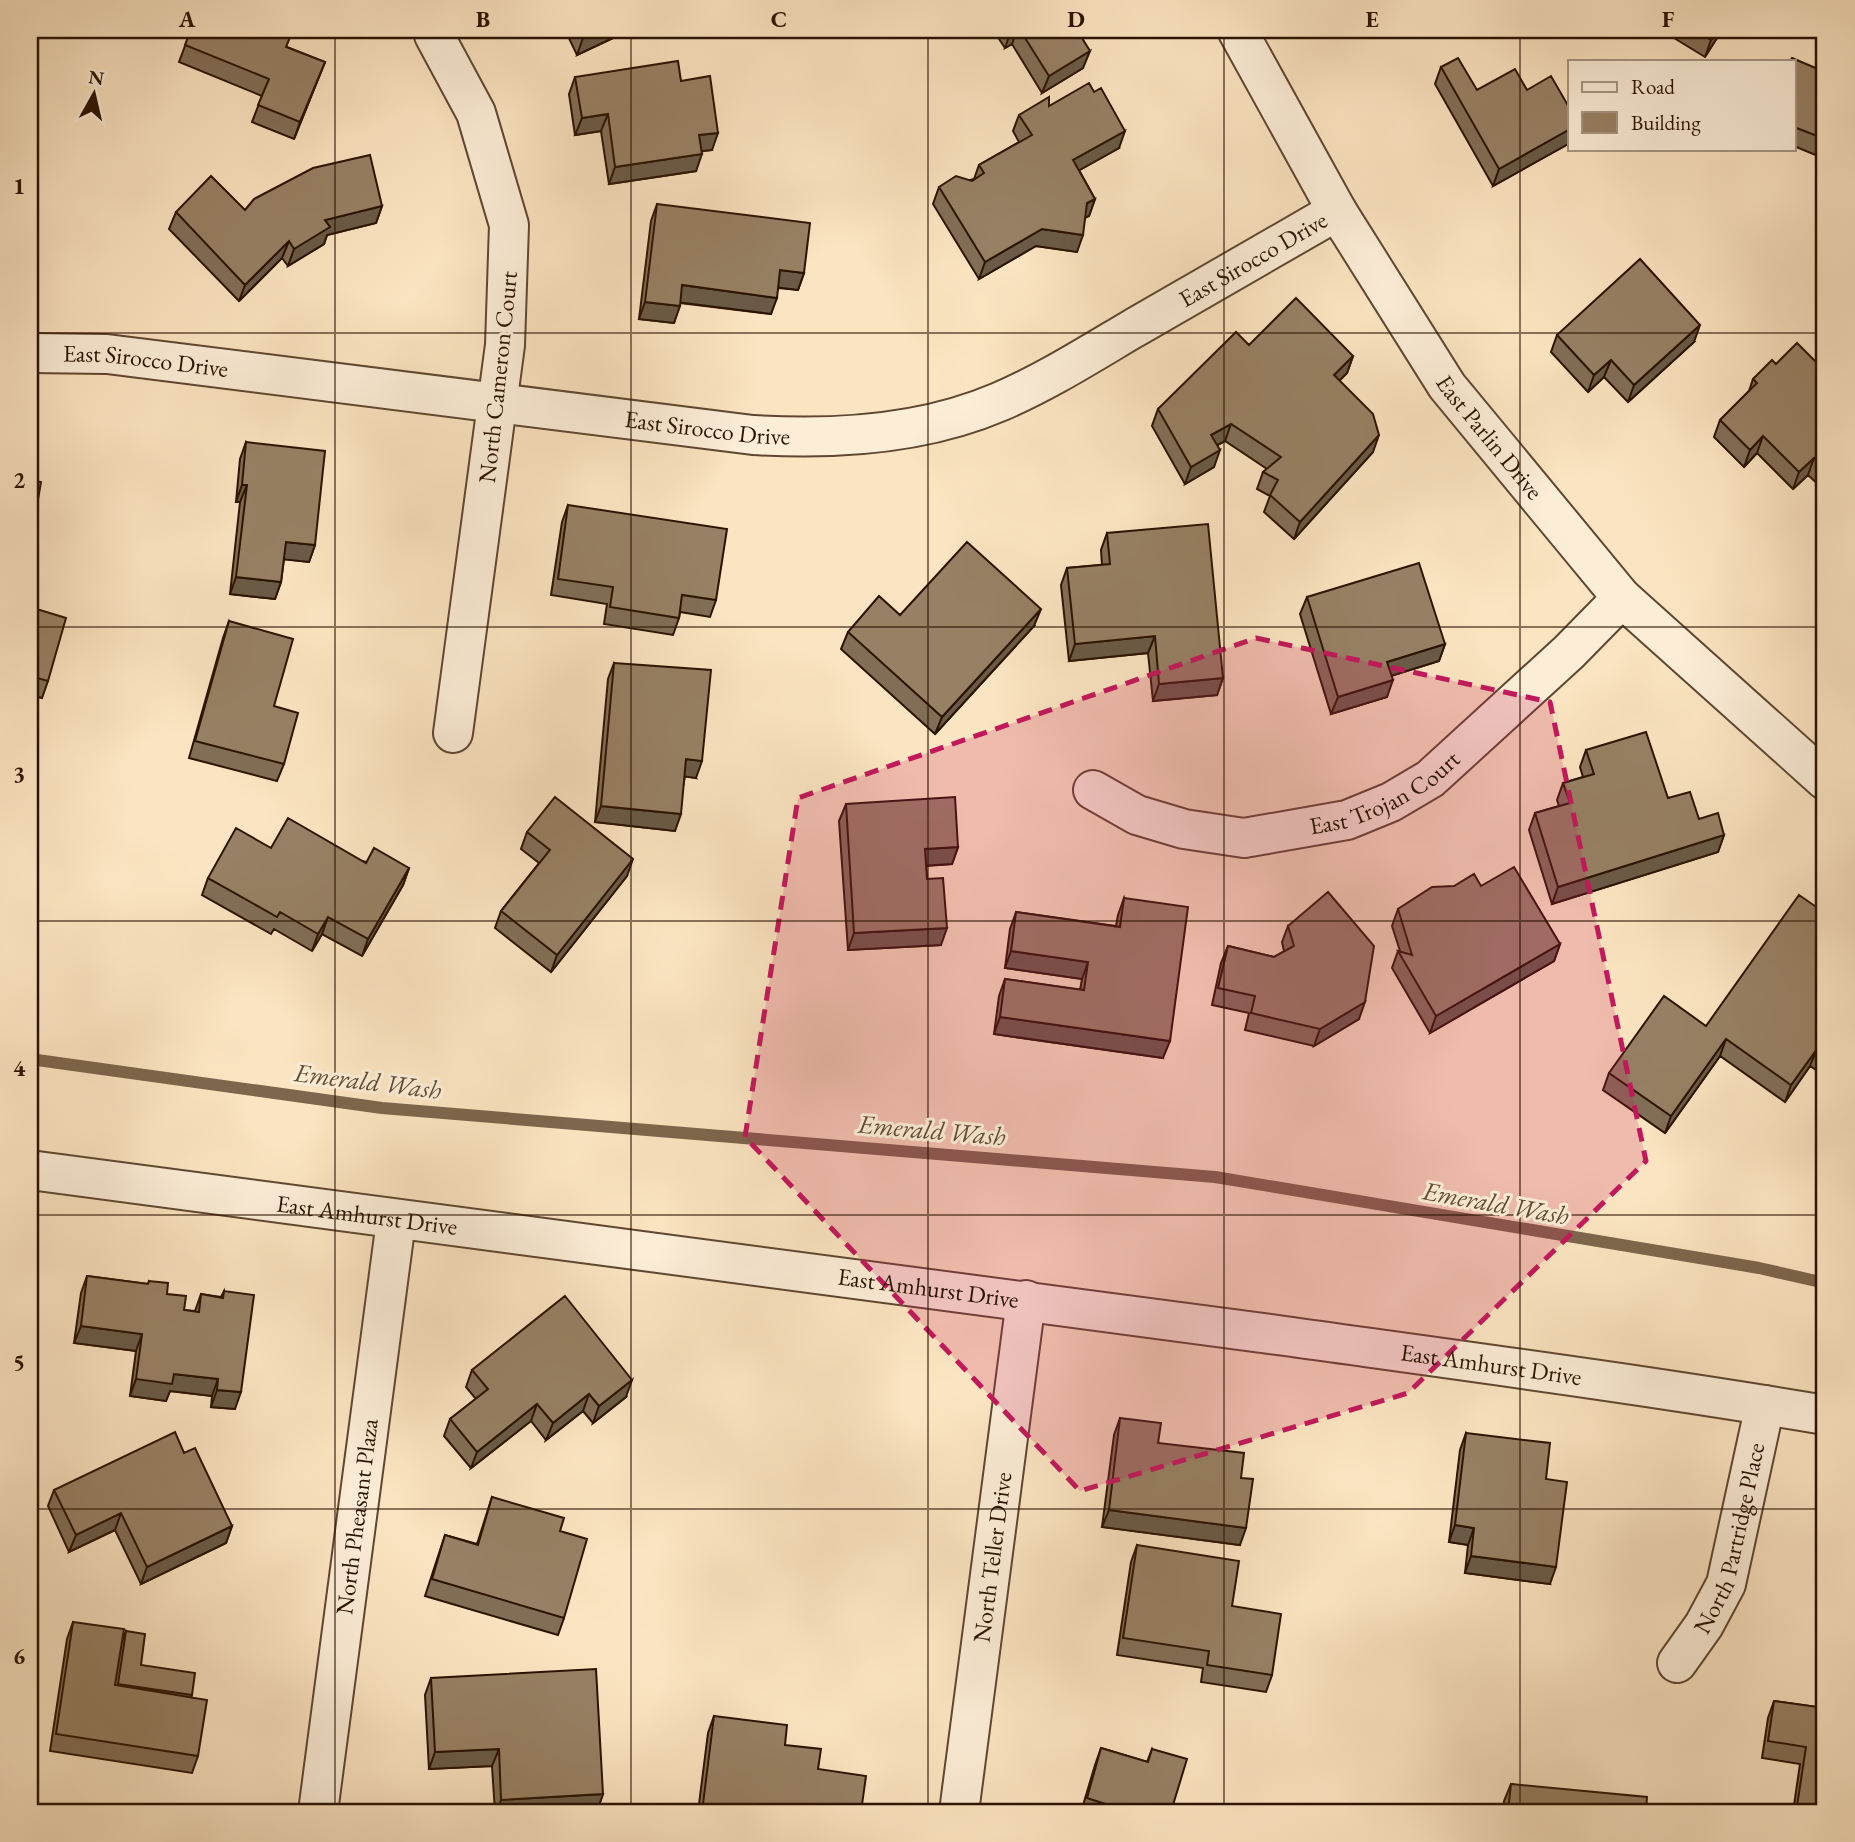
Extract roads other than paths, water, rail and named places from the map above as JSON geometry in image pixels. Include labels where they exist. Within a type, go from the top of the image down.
[{"type":"street","name":"East Parlin Drive","points":[[1237,30],[1337,211],[1447,386],[1622,598],[1825,780]]},
{"type":"street","name":"North Cameron Court","points":[[435,34],[476,113],[509,225],[510,274],[499,403],[453,733]]},
{"type":"street","name":"East Sirocco Drive","points":[[30,353],[107,354],[753,435],[806,438],[877,434],[939,421],[997,403],[1054,374],[1337,211]]},
{"type":"street","name":"East Trojan Court","points":[[1093,790],[1137,815],[1184,829],[1244,838],[1347,820],[1391,803],[1430,779],[1569,652],[1622,598]]},
{"type":"street","name":"East Amhurst Drive","points":[[30,1170],[396,1221],[1026,1300],[1825,1415]]},
{"type":"street","name":"North Pheasant Plaza","points":[[318,1812],[396,1221]]},
{"type":"street","name":"North Teller Drive","points":[[959,1812],[1026,1300]]},
{"type":"street","name":"North Partridge Place","points":[[1677,1663],[1704,1625],[1726,1584],[1765,1405]]},
{"type":"waterway","name":"Emerald Wash","points":[[30,1059],[382,1108],[1215,1177],[1759,1268],[1825,1283]]}]
